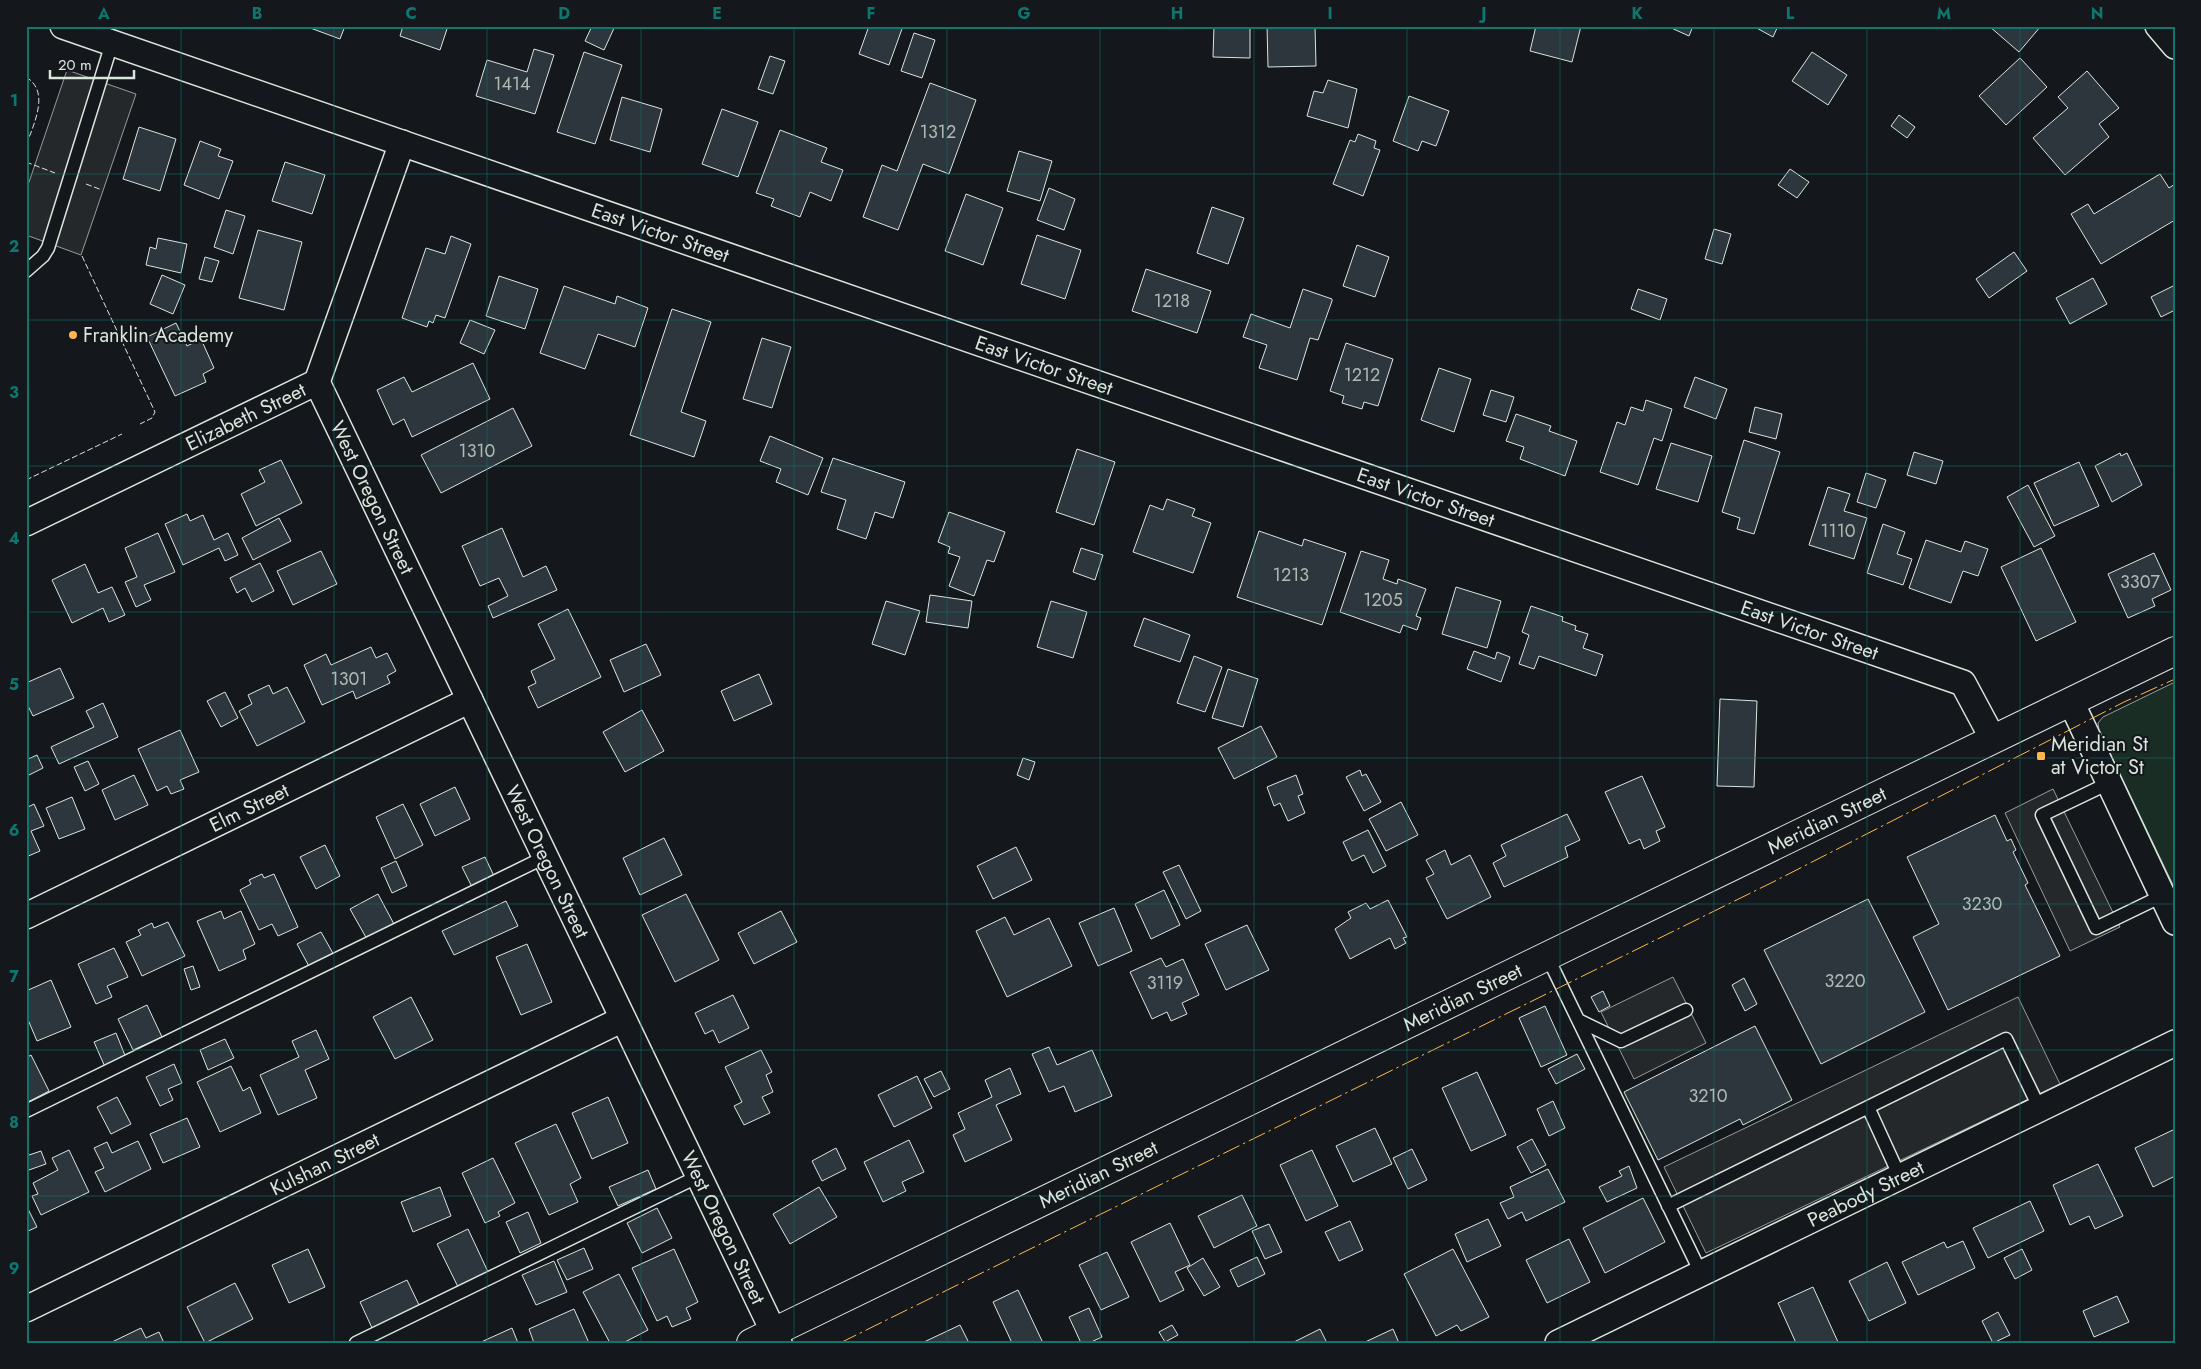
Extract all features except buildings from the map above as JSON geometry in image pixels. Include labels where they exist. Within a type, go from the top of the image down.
[{"type":"main road","name":"Meridian Street","points":[[768,1339],[1547,956],[2175,651]]},
{"type":"street","name":"East Victor Street","points":[[63,26],[1963,683],[1993,739]]},
{"type":"street","points":[[2158,26],[2175,46]]},
{"type":"street","name":"Elizabeth Street","points":[[26,523],[317,382],[402,143]]},
{"type":"street","name":"West Oregon Street","points":[[317,382],[699,1176],[768,1339]]},
{"type":"street","name":"Elm Street","points":[[26,916],[470,700]]},
{"type":"street","points":[[2071,702],[2175,922]]},
{"type":"street","name":"Kulshan Street","points":[[26,1309],[623,1019]]},
{"type":"street","name":"Peabody Street","points":[[1558,1343],[2175,1043]]},
{"type":"lane","points":[[26,271],[43,256],[48,248],[112,43]]},
{"type":"lane","points":[[2109,783],[2042,815],[2096,928],[2162,896]]},
{"type":"lane","points":[[26,1111],[545,857]]},
{"type":"lane","points":[[1547,956],[1701,1274]]},
{"type":"lane","points":[[1578,1020],[1621,1041],[1686,1010]]},
{"type":"lane","points":[[1668,1206],[2006,1039],[2040,1109]]},
{"type":"lane","points":[[1868,1107],[1900,1177]]},
{"type":"lane","points":[[356,1343],[699,1176]]},
{"type":"green space","points":[[2175,682],[2175,889],[2099,730],[2098,723],[2103,717]]},
{"type":"shaded area","points":[[67,70],[136,94],[81,255],[26,235],[26,191]]},
{"type":"shaded area","points":[[2053,789],[2120,927],[2070,951],[2005,813]]},
{"type":"shaded area","points":[[1673,977],[1706,1043],[1634,1079],[1601,1012]]},
{"type":"shaded area","points":[[2018,997],[2060,1084],[1706,1253],[1664,1167]]},
{"type":"fence","points":[[26,77],[38,91],[39,100],[36,119],[26,146]]},
{"type":"fence","points":[[26,162],[55,173]]},
{"type":"fence","points":[[86,184],[102,190]]},
{"type":"fence","points":[[82,256],[155,412],[152,418],[140,424]]},
{"type":"fence","points":[[26,480],[122,434]]},
{"type":"power","points":[[840,1343],[1775,881],[2124,702],[2175,679]]},
{"type":"place","name":"Franklin Academy","points":[[73,335]]},
{"type":"place","name":"Meridian St at Victor St","points":[[2041,756]]}]
